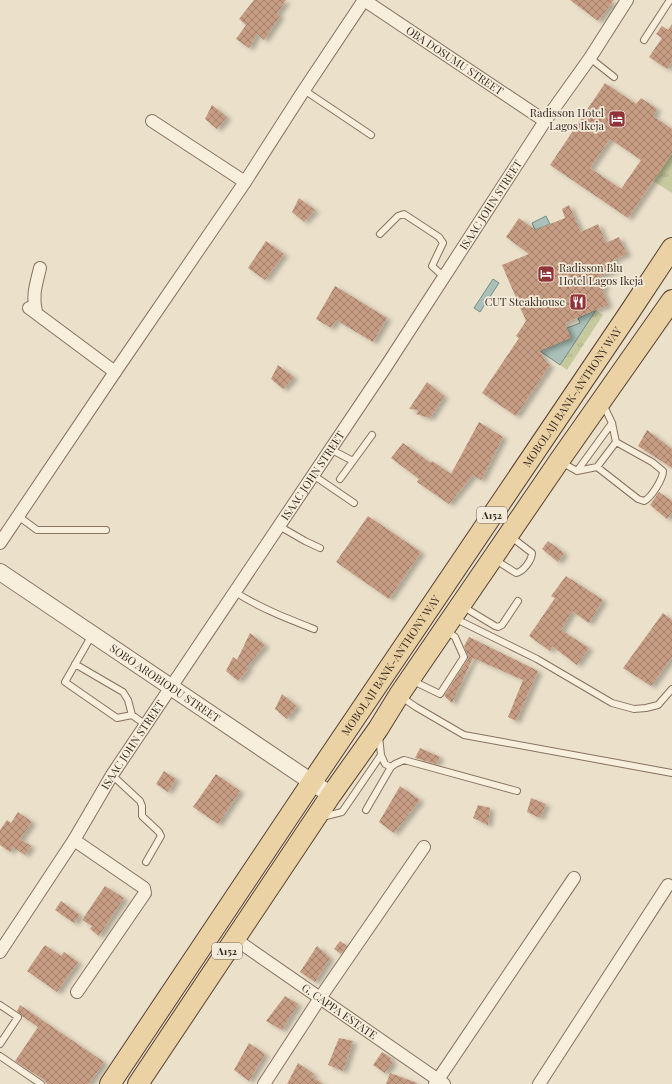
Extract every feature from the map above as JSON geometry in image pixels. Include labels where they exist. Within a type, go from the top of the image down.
[{"type":"main road","name":"MOBOLAJI BANK-ANTHONY WAY","points":[[110,1084],[672,248]]},
{"type":"main road","points":[[661,264],[657,279],[658,284],[662,289],[668,291],[672,290]]},
{"type":"main road","name":"A152","points":[[138,1084],[331,795],[378,729],[601,400],[672,300]]},
{"type":"main road","points":[[631,310],[641,304],[647,304],[653,308],[656,313],[656,324]]},
{"type":"street","points":[[0,543],[114,372],[245,182],[364,0]]},
{"type":"street","name":"OBA DOSUMU STREET","points":[[364,0],[545,121]]},
{"type":"street","name":"ISAAC JOHN STREET","points":[[0,952],[74,840],[112,775],[444,277],[545,121],[590,58],[627,0]]},
{"type":"street","points":[[152,121],[245,182]]},
{"type":"street","points":[[40,268],[33,301],[33,310],[114,372]]},
{"type":"street","name":"SOBO AROBIODU STREET","points":[[0,572],[331,795]]},
{"type":"street","points":[[74,840],[144,888],[145,893],[77,992]]},
{"type":"street","points":[[264,1084],[320,998],[424,847]]},
{"type":"street","points":[[439,1083],[574,878]]},
{"type":"street","points":[[539,1084],[668,885]]},
{"type":"street","name":"G. CAPPA ESTATE","points":[[235,939],[439,1083]]},
{"type":"lane","points":[[644,40],[670,0]]},
{"type":"lane","points":[[590,58],[614,77]]},
{"type":"lane","points":[[304,90],[371,135]]},
{"type":"lane","points":[[380,234],[398,216],[404,214],[439,237],[443,243],[432,266],[444,277]]},
{"type":"lane","points":[[597,467],[638,499],[644,501],[649,498],[664,471],[652,462],[616,442],[612,423],[601,400]]},
{"type":"lane","points":[[577,471],[612,423]]},
{"type":"lane","points":[[340,479],[372,436]]},
{"type":"lane","points":[[559,461],[577,471],[597,467],[616,442]]},
{"type":"lane","points":[[330,449],[353,461]]},
{"type":"lane","points":[[313,474],[354,503]]},
{"type":"lane","points":[[18,516],[37,530],[106,530]]},
{"type":"lane","points":[[279,526],[304,541],[320,548]]},
{"type":"lane","points":[[493,558],[516,573],[522,570],[532,556],[530,550],[508,536]]},
{"type":"lane","points":[[235,592],[252,603],[314,629]]},
{"type":"lane","points":[[453,617],[498,627],[502,625],[518,601]]},
{"type":"lane","points":[[405,688],[440,694],[464,657],[455,637],[453,617]]},
{"type":"lane","points":[[453,617],[538,659],[612,703],[634,709],[646,708],[658,705],[672,689]]},
{"type":"lane","points":[[93,634],[65,682],[117,718],[132,715]]},
{"type":"lane","points":[[75,664],[122,692],[128,700],[132,715],[146,725]]},
{"type":"lane","points":[[405,688],[416,707],[464,735],[672,773]]},
{"type":"lane","points":[[378,729],[381,755],[385,764],[391,767]]},
{"type":"lane","points":[[315,819],[342,812],[381,755]]},
{"type":"lane","points":[[366,810],[391,767],[404,760],[517,790]]},
{"type":"lane","points":[[112,775],[140,801],[142,816],[159,832],[161,836],[146,862]]},
{"type":"lane","points":[[0,1044],[18,1017],[1,1007]]},
{"type":"lane","points":[[0,1056],[41,1084]]},
{"type":"green space","points":[[672,153],[672,193],[653,181]]},
{"type":"green space","points":[[596,310],[603,315],[567,370],[560,365]]},
{"type":"water","points":[[546,216],[550,224],[535,230],[532,223]]},
{"type":"water","points":[[493,279],[499,283],[480,312],[474,308]]},
{"type":"water","points":[[596,310],[560,365],[540,351],[571,338],[567,328],[580,323],[578,318]]},
{"type":"building","points":[[254,0],[286,0],[277,14],[280,16],[264,40],[257,34],[249,48],[236,39],[246,25],[239,19]]},
{"type":"building","points":[[570,0],[614,0],[598,21]]},
{"type":"building","points":[[672,24],[672,62],[667,69],[649,57],[662,38],[656,34],[662,26],[668,30]]},
{"type":"building","points":[[605,83],[636,104],[641,98],[657,109],[653,116],[672,129],[672,153],[628,218],[550,165]],"holes":[[[610,139],[641,160],[621,189],[590,168]]]},
{"type":"building","points":[[212,105],[227,117],[217,129],[205,119]]},
{"type":"building","points":[[299,198],[315,210],[304,222],[292,212]]},
{"type":"building","points":[[569,205],[581,232],[598,224],[606,243],[619,237],[627,254],[613,260],[617,269],[600,276],[605,288],[602,289],[608,305],[565,323],[571,338],[540,351],[546,362],[550,365],[516,416],[482,393],[519,338],[516,336],[526,321],[502,265],[529,254],[506,237],[519,218],[535,230],[565,218],[562,209]]},
{"type":"building","points":[[266,241],[284,254],[265,280],[248,268]]},
{"type":"building","points":[[335,286],[387,318],[373,342],[336,320],[331,328],[316,319]]},
{"type":"building","points":[[278,365],[294,377],[283,389],[271,379]]},
{"type":"building","points":[[427,382],[444,396],[430,418],[416,414],[419,410],[409,409]]},
{"type":"building","points":[[479,422],[503,437],[481,480],[473,475],[449,504],[417,482],[419,479],[391,458],[403,443],[431,463],[432,461],[451,474]]},
{"type":"building","points":[[647,430],[672,449],[672,468],[638,446]]},
{"type":"building","points":[[659,492],[672,501],[672,512],[667,519],[650,505]]},
{"type":"building","points":[[368,516],[421,552],[389,599],[336,562]]},
{"type":"building","points":[[548,541],[564,553],[558,562],[542,549]]},
{"type":"building","points":[[566,576],[603,600],[589,623],[572,611],[561,630],[589,648],[577,665],[552,646],[550,651],[529,636],[555,598],[551,596]]},
{"type":"building","points":[[663,613],[672,620],[672,657],[651,686],[623,668]]},
{"type":"building","points":[[250,633],[265,645],[246,668],[249,668],[238,681],[226,671],[233,657],[237,660]]},
{"type":"building","points":[[469,637],[538,671],[516,721],[508,717],[523,680],[473,658],[452,703],[444,696],[468,659],[464,646]]},
{"type":"building","points":[[282,694],[297,706],[287,719],[275,709]]},
{"type":"building","points":[[420,748],[440,757],[436,764],[415,758]]},
{"type":"building","points":[[164,771],[176,779],[168,792],[156,784]]},
{"type":"building","points":[[216,774],[240,791],[218,824],[193,807]]},
{"type":"building","points":[[400,786],[420,800],[394,833],[379,822]]},
{"type":"building","points":[[531,798],[546,804],[540,818],[527,812]]},
{"type":"building","points":[[478,805],[490,808],[488,825],[473,818]]},
{"type":"building","points":[[18,812],[32,822],[20,839],[31,846],[25,855],[13,847],[10,852],[0,845],[0,830],[7,820],[11,823]]},
{"type":"building","points":[[105,886],[124,898],[99,936],[90,929],[92,926],[82,920]]},
{"type":"building","points":[[61,901],[80,915],[74,923],[55,910]]},
{"type":"building","points":[[340,941],[347,946],[341,954],[334,949]]},
{"type":"building","points":[[45,945],[61,956],[64,952],[78,962],[57,992],[27,971]]},
{"type":"building","points":[[317,946],[330,958],[315,982],[300,972]]},
{"type":"building","points":[[285,996],[298,1004],[282,1030],[266,1021]]},
{"type":"building","points":[[20,1005],[104,1062],[89,1084],[47,1084],[44,1080],[15,1061],[38,1027],[17,1011]]},
{"type":"building","points":[[339,1038],[353,1041],[343,1071],[328,1065]]},
{"type":"building","points":[[249,1043],[265,1054],[249,1081],[234,1070]]},
{"type":"building","points":[[382,1052],[391,1058],[390,1060],[393,1062],[385,1073],[373,1065]]},
{"type":"building","points":[[298,1063],[314,1074],[312,1077],[323,1084],[287,1084]]},
{"type":"building","points":[[390,1073],[417,1083],[417,1084],[386,1084]]},
{"type":"place","name":"Radisson Hotel Lagos Ikeja","points":[[617,119]]},
{"type":"place","name":"Radisson Blu Hotel Lagos Ikeja","points":[[546,274]]},
{"type":"place","name":"CUT Steakhouse","points":[[578,302]]}]
